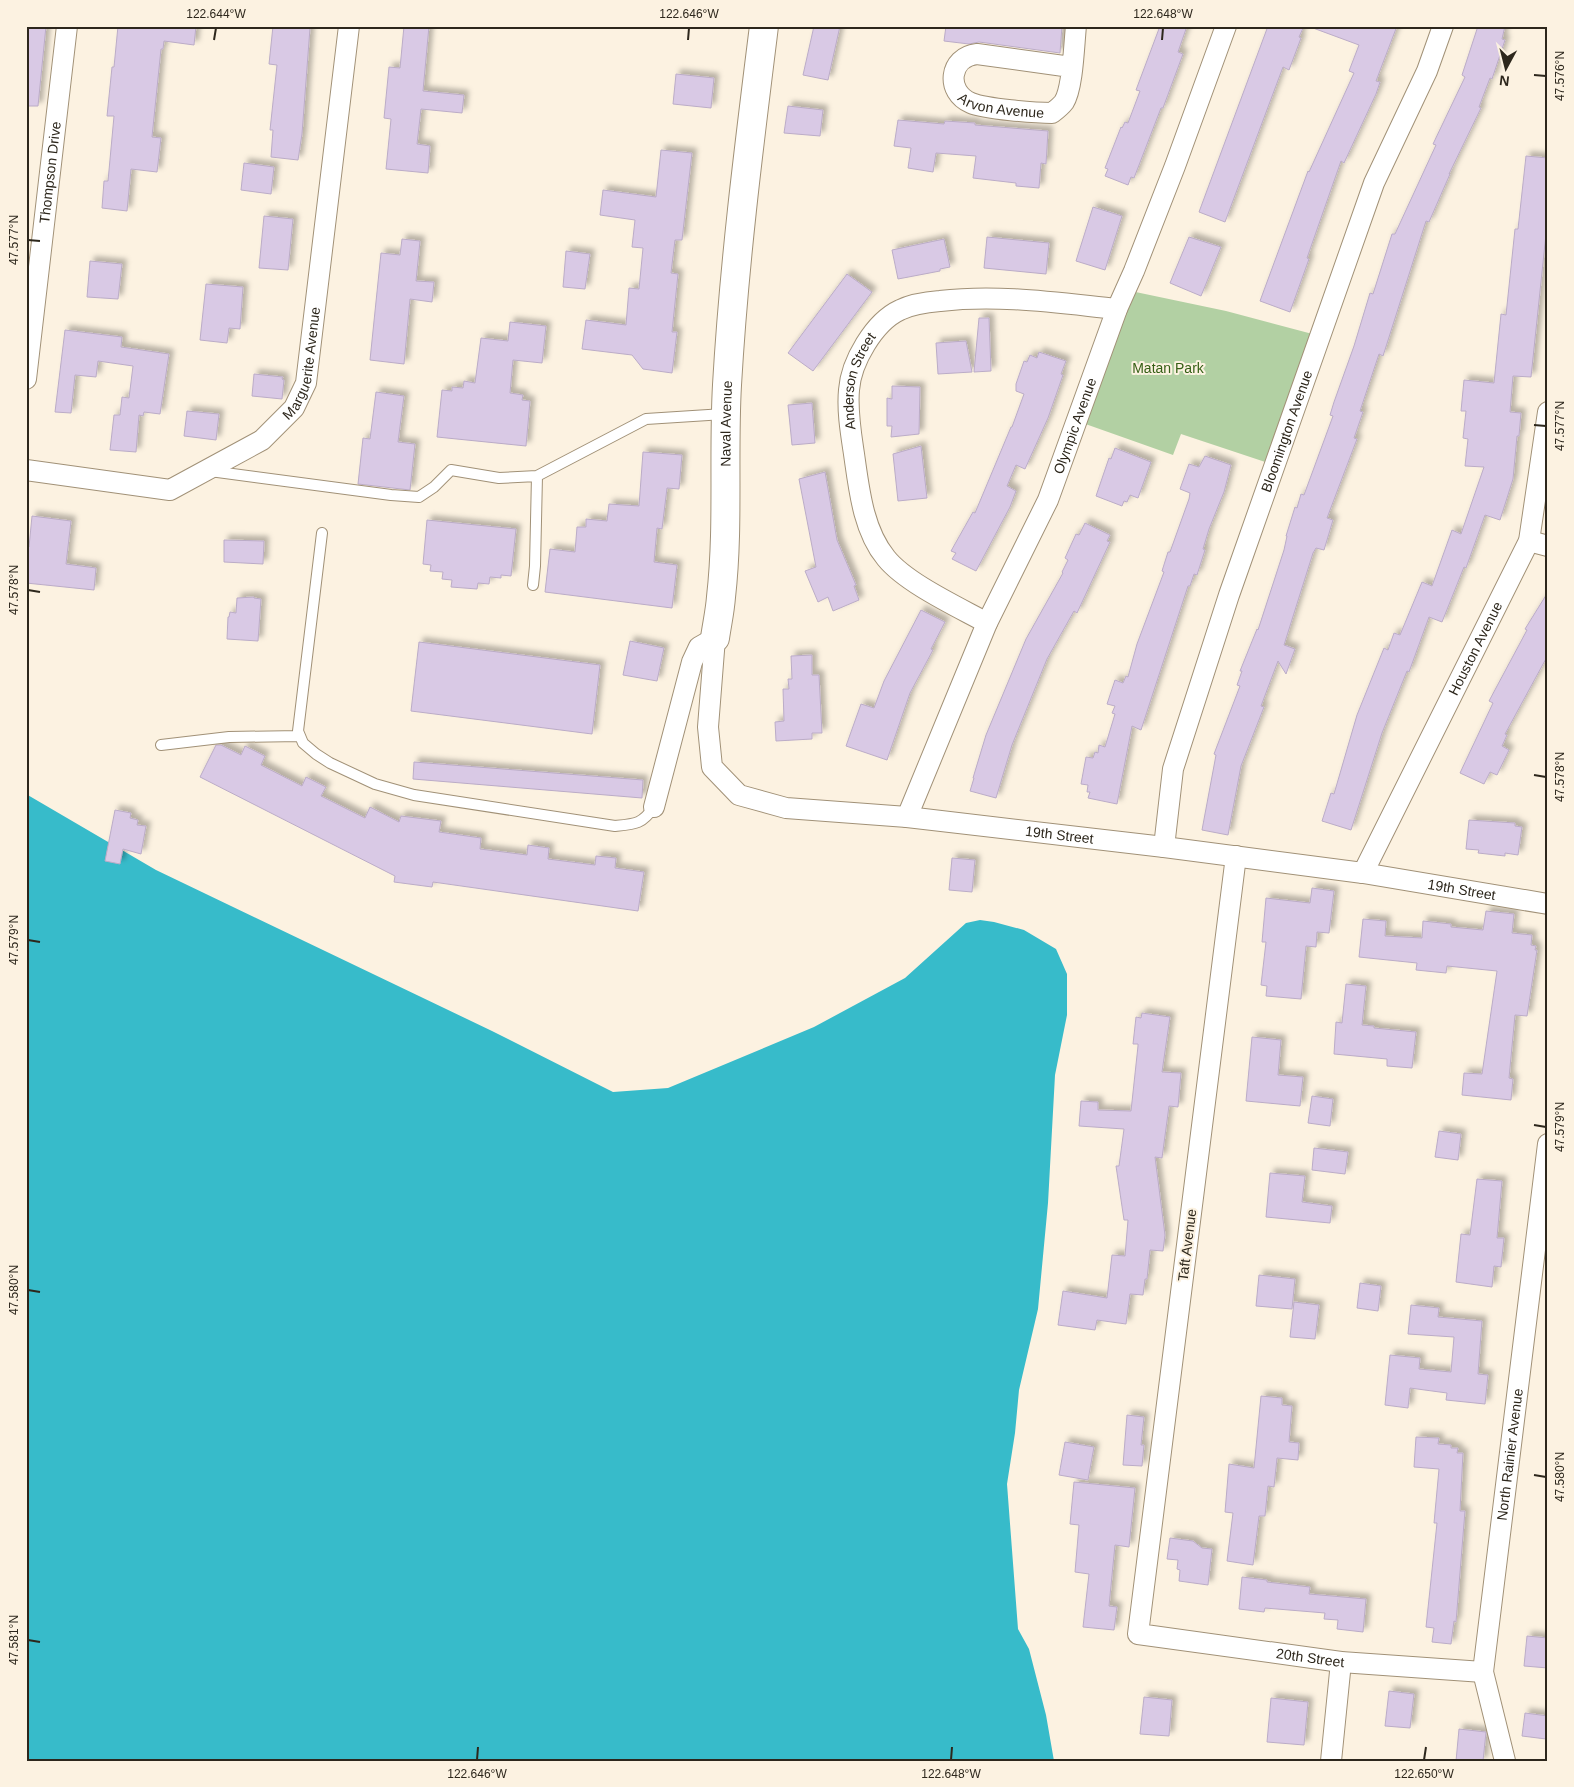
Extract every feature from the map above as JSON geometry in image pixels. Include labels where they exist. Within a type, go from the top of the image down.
[{"type":"street","name":"Thompson Drive","points":[[26,379],[67,26]]},
{"type":"street","name":"Marguerite Avenue","points":[[26,470],[170,490],[262,440],[294,408],[306,383],[349,26]]},
{"type":"street","name":"Naval Avenue","points":[[715,638],[722,595],[725,414],[731,308],[764,26]]},
{"type":"street","name":"Arvon Avenue","points":[[1072,67],[977,54],[968,55],[961,60],[956,68],[955,90],[962,98],[971,103],[1052,113],[1064,102],[1068,93],[1072,67],[1076,26]]},
{"type":"street","name":"Olympic Avenue","points":[[907,817],[987,623],[1048,500],[1117,309],[1175,166],[1226,26]]},
{"type":"street","name":"Bloomington Avenue","points":[[1164,847],[1173,769],[1229,595],[1374,183],[1427,72],[1443,26]]},
{"type":"street","name":"Anderson Street","points":[[987,623],[906,575],[886,559],[879,548],[864,512],[851,435],[849,389],[855,367],[875,329],[900,310],[924,303],[954,299],[1027,299],[1117,309]]},
{"type":"street","name":"Houston Avenue","points":[[1363,873],[1538,544],[1548,412]]},
{"type":"street","name":"19th Street","points":[[715,638],[708,727],[712,767],[739,795],[786,808],[907,817],[1236,856],[1363,873],[1548,904]]},
{"type":"street","points":[[654,807],[692,662],[699,647],[715,638]]},
{"type":"street","name":"Taft Avenue","points":[[1138,1634],[1236,856]]},
{"type":"street","name":"North Rainier Avenue","points":[[1505,1761],[1483,1672],[1548,1144]]},
{"type":"street","name":"20th Street","points":[[1138,1634],[1341,1662],[1483,1672]]},
{"type":"street","points":[[1331,1761],[1341,1662]]},
{"type":"lane","points":[[206,470],[391,495],[419,497],[434,487],[451,470],[499,478],[537,476],[646,419],[725,414]]},
{"type":"lane","points":[[533,585],[537,476]]},
{"type":"lane","points":[[322,534],[298,731],[303,742],[316,754],[330,763],[375,784],[414,795],[616,826],[638,823],[646,819],[654,807]]},
{"type":"lane","points":[[161,745],[229,737],[300,736]]},
{"type":"green space","name":"Matan Park","points":[[1126,290],[1226,311],[1320,336],[1274,465],[1181,434],[1173,455],[1077,421]]},
{"type":"water","points":[[26,794],[156,870],[492,1031],[613,1092],[668,1088],[814,1027],[905,978],[966,923],[980,920],[1024,930],[1056,949],[1067,974],[1067,1015],[1055,1075],[1048,1203],[1038,1309],[1019,1390],[1007,1484],[1018,1629],[1029,1649],[1046,1715],[1054,1761],[26,1761]]},
{"type":"building","points":[[26,26],[46,26],[38,106],[26,106]]},
{"type":"building","points":[[118,26],[196,26],[194,45],[164,41],[163,49],[161,49],[152,137],[161,138],[157,172],[131,169],[127,211],[102,208],[104,181],[108,181],[114,116],[107,116]]},
{"type":"building","points":[[273,26],[310,28],[302,134],[298,160],[271,157],[273,130],[270,130],[277,65],[269,64]]},
{"type":"building","points":[[404,26],[429,26],[423,91],[464,95],[462,113],[421,109],[417,144],[430,146],[428,173],[386,169],[391,119],[384,118],[389,67],[400,68]]},
{"type":"building","points":[[814,26],[840,26],[828,80],[803,75]]},
{"type":"building","points":[[946,26],[1062,26],[1060,53],[979,42],[969,44],[944,41]]},
{"type":"building","points":[[1160,26],[1187,26],[1178,52],[1183,54],[1134,178],[1131,177],[1128,185],[1105,176],[1108,169],[1105,168],[1121,127],[1125,122],[1128,123],[1140,91],[1136,90]]},
{"type":"building","points":[[1268,26],[1304,26],[1289,70],[1283,67],[1225,222],[1199,212]]},
{"type":"building","points":[[1314,26],[1397,26],[1376,81],[1380,82],[1376,94],[1344,163],[1341,161],[1290,312],[1260,301],[1308,171],[1354,73],[1349,71],[1359,45],[1313,28]]},
{"type":"building","points":[[1478,26],[1505,26],[1502,39],[1505,40],[1492,79],[1490,78],[1479,107],[1481,108],[1449,174],[1429,222],[1426,221],[1383,356],[1379,354],[1360,411],[1363,412],[1354,438],[1357,439],[1327,518],[1333,520],[1324,550],[1316,548],[1313,553],[1284,645],[1295,649],[1286,674],[1278,661],[1261,706],[1264,707],[1241,766],[1228,835],[1202,830],[1216,755],[1214,754],[1240,686],[1237,685],[1242,671],[1240,671],[1258,630],[1284,550],[1286,536],[1295,507],[1297,508],[1301,494],[1304,495],[1333,416],[1330,415],[1334,402],[1370,293],[1373,294],[1392,234],[1395,234],[1436,145],[1433,144],[1465,77],[1462,75]]},
{"type":"building","points":[[676,74],[714,78],[711,108],[673,104]]},
{"type":"building","points":[[788,106],[823,110],[820,136],[784,133]]},
{"type":"building","points":[[898,120],[944,124],[945,121],[975,123],[975,125],[1048,131],[1046,164],[1041,163],[1039,188],[973,178],[976,156],[936,153],[933,172],[908,168],[911,148],[894,146]]},
{"type":"building","points":[[661,150],[692,153],[682,240],[675,240],[671,273],[678,274],[672,332],[677,332],[672,373],[643,369],[632,355],[582,349],[586,320],[626,325],[629,288],[639,289],[643,248],[632,247],[635,220],[600,215],[603,190],[656,197]]},
{"type":"building","points":[[1526,156],[1548,158],[1548,215],[1531,377],[1513,376],[1510,412],[1521,413],[1513,479],[1500,520],[1485,515],[1466,568],[1464,567],[1442,622],[1429,617],[1409,672],[1407,671],[1382,733],[1351,830],[1322,821],[1331,793],[1334,794],[1357,715],[1384,648],[1388,650],[1394,633],[1400,635],[1422,582],[1432,586],[1452,530],[1461,534],[1484,467],[1465,466],[1468,439],[1463,438],[1466,411],[1461,411],[1464,380],[1494,383],[1501,314],[1506,315],[1515,229],[1518,229]]},
{"type":"building","points":[[244,163],[274,167],[271,194],[241,190]]},
{"type":"building","points":[[1093,207],[1122,216],[1105,270],[1076,261]]},
{"type":"building","points":[[264,216],[293,219],[288,270],[259,268]]},
{"type":"building","points":[[987,237],[1049,243],[1046,274],[984,268]]},
{"type":"building","points":[[1189,237],[1221,247],[1201,296],[1170,283]]},
{"type":"building","points":[[402,239],[420,241],[416,281],[434,282],[432,302],[410,299],[404,364],[370,360],[381,253],[400,255]]},
{"type":"building","points":[[944,239],[950,267],[940,269],[940,271],[898,279],[892,250]]},
{"type":"building","points":[[566,251],[590,254],[585,289],[563,287]]},
{"type":"building","points":[[90,261],[122,264],[118,299],[87,297]]},
{"type":"building","points":[[847,274],[872,292],[813,371],[788,353]]},
{"type":"building","points":[[206,284],[243,287],[240,329],[229,328],[227,343],[200,340]]},
{"type":"building","points":[[979,318],[989,318],[991,371],[974,372]]},
{"type":"building","points":[[510,322],[546,326],[542,363],[513,360],[510,393],[523,395],[522,400],[530,401],[526,446],[437,437],[442,390],[452,391],[452,387],[463,388],[464,381],[475,383],[481,338],[508,341]]},
{"type":"building","points":[[65,330],[122,337],[121,347],[169,354],[160,414],[144,412],[143,416],[139,415],[136,452],[110,450],[114,415],[120,415],[122,397],[129,398],[133,366],[98,361],[96,377],[75,375],[71,413],[55,412]]},
{"type":"building","points":[[966,341],[972,372],[938,374],[936,343]]},
{"type":"building","points":[[1039,352],[1066,361],[1061,374],[1063,375],[1048,418],[1025,469],[1016,465],[1007,486],[1016,491],[1010,507],[976,571],[952,559],[956,553],[951,551],[973,512],[975,513],[1012,427],[1024,394],[1016,391],[1016,384],[1024,361],[1027,362],[1030,355],[1037,358]]},
{"type":"building","points":[[254,374],[283,377],[282,399],[252,396]]},
{"type":"building","points":[[892,386],[920,387],[919,434],[891,437],[892,426],[887,426],[887,398],[892,399]]},
{"type":"building","points":[[376,392],[404,396],[398,442],[415,444],[410,490],[358,484],[363,438],[370,439]]},
{"type":"building","points":[[812,403],[815,443],[792,445],[788,405]]},
{"type":"building","points":[[187,411],[219,414],[216,440],[184,436]]},
{"type":"building","points":[[921,446],[927,498],[898,501],[893,454]]},
{"type":"building","points":[[1115,448],[1151,462],[1138,498],[1130,495],[1127,502],[1124,501],[1122,506],[1096,496],[1109,458],[1111,459]]},
{"type":"building","points":[[643,452],[682,455],[679,489],[667,488],[662,529],[657,528],[654,562],[677,565],[672,608],[545,592],[550,549],[575,552],[577,527],[586,527],[586,519],[607,521],[609,504],[639,506]]},
{"type":"building","points":[[1205,456],[1231,465],[1224,492],[1209,529],[1197,575],[1194,574],[1190,586],[1188,586],[1141,730],[1132,726],[1117,804],[1088,798],[1090,792],[1087,792],[1088,785],[1081,784],[1086,757],[1093,758],[1095,752],[1098,753],[1099,745],[1105,747],[1115,714],[1112,713],[1115,706],[1107,704],[1115,680],[1123,683],[1126,676],[1128,677],[1137,644],[1164,572],[1162,571],[1168,552],[1170,552],[1189,499],[1190,493],[1180,489],[1189,464],[1199,467]]},
{"type":"building","points":[[825,472],[837,540],[856,585],[854,586],[859,600],[833,611],[828,597],[818,602],[805,571],[816,567],[799,479]]},
{"type":"building","points":[[32,516],[71,521],[66,564],[96,568],[94,590],[26,583],[26,547],[29,547]]},
{"type":"building","points":[[427,520],[516,529],[511,576],[501,575],[501,578],[490,577],[489,584],[478,583],[477,589],[451,587],[452,580],[442,579],[443,572],[430,571],[431,565],[423,564]]},
{"type":"building","points":[[1085,523],[1110,535],[1107,541],[1110,542],[1077,613],[1074,611],[1047,659],[1012,745],[996,798],[970,791],[986,735],[1026,639],[1063,573],[1068,560],[1065,558],[1076,534],[1079,535]]},
{"type":"building","points":[[224,540],[264,541],[263,564],[224,562]]},
{"type":"building","points":[[1548,592],[1548,655],[1505,734],[1507,735],[1502,746],[1509,750],[1497,775],[1490,772],[1484,784],[1460,773],[1493,703],[1489,701],[1527,630],[1525,629]]},
{"type":"building","points":[[254,597],[261,599],[258,641],[227,639],[228,617],[230,612],[236,613],[237,598]]},
{"type":"building","points":[[921,610],[945,622],[931,649],[933,650],[910,693],[887,760],[846,746],[861,704],[874,708],[884,681]]},
{"type":"building","points":[[630,641],[664,648],[657,681],[623,675]]},
{"type":"building","points":[[419,642],[600,665],[592,734],[411,711]]},
{"type":"building","points":[[812,655],[812,675],[819,675],[822,733],[812,733],[812,739],[776,741],[775,722],[784,721],[783,689],[789,689],[788,679],[792,679],[791,656]]},
{"type":"building","points":[[216,745],[221,745],[241,755],[245,746],[265,756],[261,765],[302,786],[306,777],[326,787],[321,796],[365,818],[370,807],[399,822],[401,816],[441,821],[439,832],[481,838],[480,849],[527,855],[528,845],[549,848],[548,859],[595,865],[596,856],[616,858],[615,868],[644,872],[638,911],[433,882],[432,887],[394,882],[395,876],[200,777]]},
{"type":"building","points":[[414,762],[643,780],[642,798],[413,779]]},
{"type":"building","points":[[115,810],[131,813],[130,818],[138,820],[137,825],[146,826],[141,854],[123,849],[120,864],[105,861]]},
{"type":"building","points":[[1469,820],[1515,823],[1515,826],[1522,827],[1518,855],[1505,853],[1505,856],[1478,853],[1479,850],[1466,849]]},
{"type":"building","points":[[952,858],[975,860],[972,892],[949,890]]},
{"type":"building","points":[[1312,888],[1334,891],[1329,933],[1317,932],[1316,947],[1306,946],[1301,999],[1266,996],[1267,986],[1261,985],[1266,942],[1262,942],[1266,898],[1310,903]]},
{"type":"building","points":[[1486,911],[1514,914],[1512,933],[1532,935],[1531,945],[1536,946],[1535,950],[1537,950],[1527,1016],[1515,1015],[1509,1078],[1513,1079],[1511,1100],[1462,1095],[1464,1073],[1482,1074],[1497,971],[1447,966],[1446,973],[1416,970],[1417,963],[1359,957],[1363,919],[1386,921],[1385,936],[1422,938],[1423,921],[1451,924],[1451,927],[1483,930]]},
{"type":"building","points":[[1346,984],[1366,986],[1362,1025],[1416,1032],[1412,1068],[1387,1066],[1387,1059],[1334,1054],[1336,1022],[1342,1023]]},
{"type":"building","points":[[1142,1013],[1170,1017],[1162,1072],[1181,1073],[1178,1107],[1169,1106],[1162,1158],[1155,1157],[1165,1235],[1163,1251],[1150,1250],[1143,1295],[1130,1294],[1126,1324],[1097,1320],[1095,1330],[1058,1325],[1063,1291],[1107,1298],[1112,1255],[1125,1256],[1128,1220],[1124,1220],[1116,1166],[1119,1166],[1124,1129],[1079,1126],[1081,1101],[1098,1102],[1098,1110],[1131,1111],[1138,1046],[1138,1044],[1133,1044],[1136,1017],[1141,1018]]},
{"type":"building","points":[[1252,1037],[1281,1040],[1278,1075],[1303,1077],[1300,1106],[1246,1101]]},
{"type":"building","points":[[1312,1096],[1333,1099],[1330,1126],[1308,1123]]},
{"type":"building","points":[[1439,1131],[1461,1134],[1458,1160],[1435,1157]]},
{"type":"building","points":[[1314,1148],[1348,1152],[1345,1174],[1312,1170]]},
{"type":"building","points":[[1270,1173],[1305,1176],[1302,1202],[1332,1206],[1330,1223],[1266,1217]]},
{"type":"building","points":[[1477,1179],[1502,1181],[1497,1238],[1504,1238],[1501,1267],[1494,1266],[1492,1287],[1456,1282],[1461,1234],[1470,1235]]},
{"type":"building","points":[[1259,1275],[1295,1279],[1292,1309],[1256,1306]]},
{"type":"building","points":[[1360,1283],[1381,1286],[1378,1311],[1357,1308]]},
{"type":"building","points":[[1294,1302],[1319,1305],[1315,1339],[1290,1337]]},
{"type":"building","points":[[1411,1305],[1439,1308],[1438,1317],[1482,1321],[1478,1374],[1488,1375],[1485,1404],[1446,1400],[1447,1393],[1410,1388],[1408,1408],[1385,1405],[1390,1355],[1420,1358],[1419,1369],[1451,1372],[1454,1337],[1408,1334]]},
{"type":"building","points":[[1261,1396],[1282,1398],[1282,1405],[1292,1406],[1289,1442],[1299,1443],[1298,1460],[1277,1458],[1274,1487],[1268,1486],[1265,1516],[1259,1516],[1253,1565],[1227,1561],[1233,1513],[1225,1512],[1229,1464],[1254,1468]]},
{"type":"building","points":[[1127,1415],[1144,1417],[1141,1445],[1144,1445],[1142,1466],[1123,1465]]},
{"type":"building","points":[[1416,1437],[1439,1438],[1438,1444],[1451,1445],[1451,1448],[1458,1448],[1457,1453],[1463,1453],[1460,1511],[1465,1511],[1456,1622],[1454,1621],[1451,1644],[1432,1642],[1434,1628],[1426,1627],[1437,1523],[1434,1523],[1439,1469],[1414,1467]]},
{"type":"building","points":[[1065,1442],[1094,1447],[1088,1480],[1059,1475]]},
{"type":"building","points":[[1074,1482],[1135,1488],[1129,1547],[1115,1545],[1109,1606],[1117,1607],[1114,1630],[1083,1627],[1089,1574],[1075,1572],[1079,1525],[1070,1524]]},
{"type":"building","points":[[1170,1538],[1193,1541],[1202,1548],[1212,1549],[1208,1585],[1179,1581],[1180,1570],[1177,1569],[1178,1560],[1167,1559]]},
{"type":"building","points":[[1242,1577],[1310,1587],[1309,1594],[1366,1599],[1363,1632],[1337,1629],[1338,1620],[1324,1619],[1325,1613],[1265,1608],[1264,1612],[1239,1609]]},
{"type":"building","points":[[1527,1636],[1548,1638],[1548,1668],[1524,1666]]},
{"type":"building","points":[[1389,1691],[1414,1694],[1410,1728],[1385,1726]]},
{"type":"building","points":[[1144,1697],[1172,1700],[1169,1736],[1140,1734]]},
{"type":"building","points":[[1271,1698],[1308,1702],[1304,1745],[1267,1742]]},
{"type":"building","points":[[1525,1713],[1548,1716],[1546,1739],[1522,1736]]},
{"type":"building","points":[[1459,1729],[1486,1732],[1483,1761],[1456,1761]]}]
